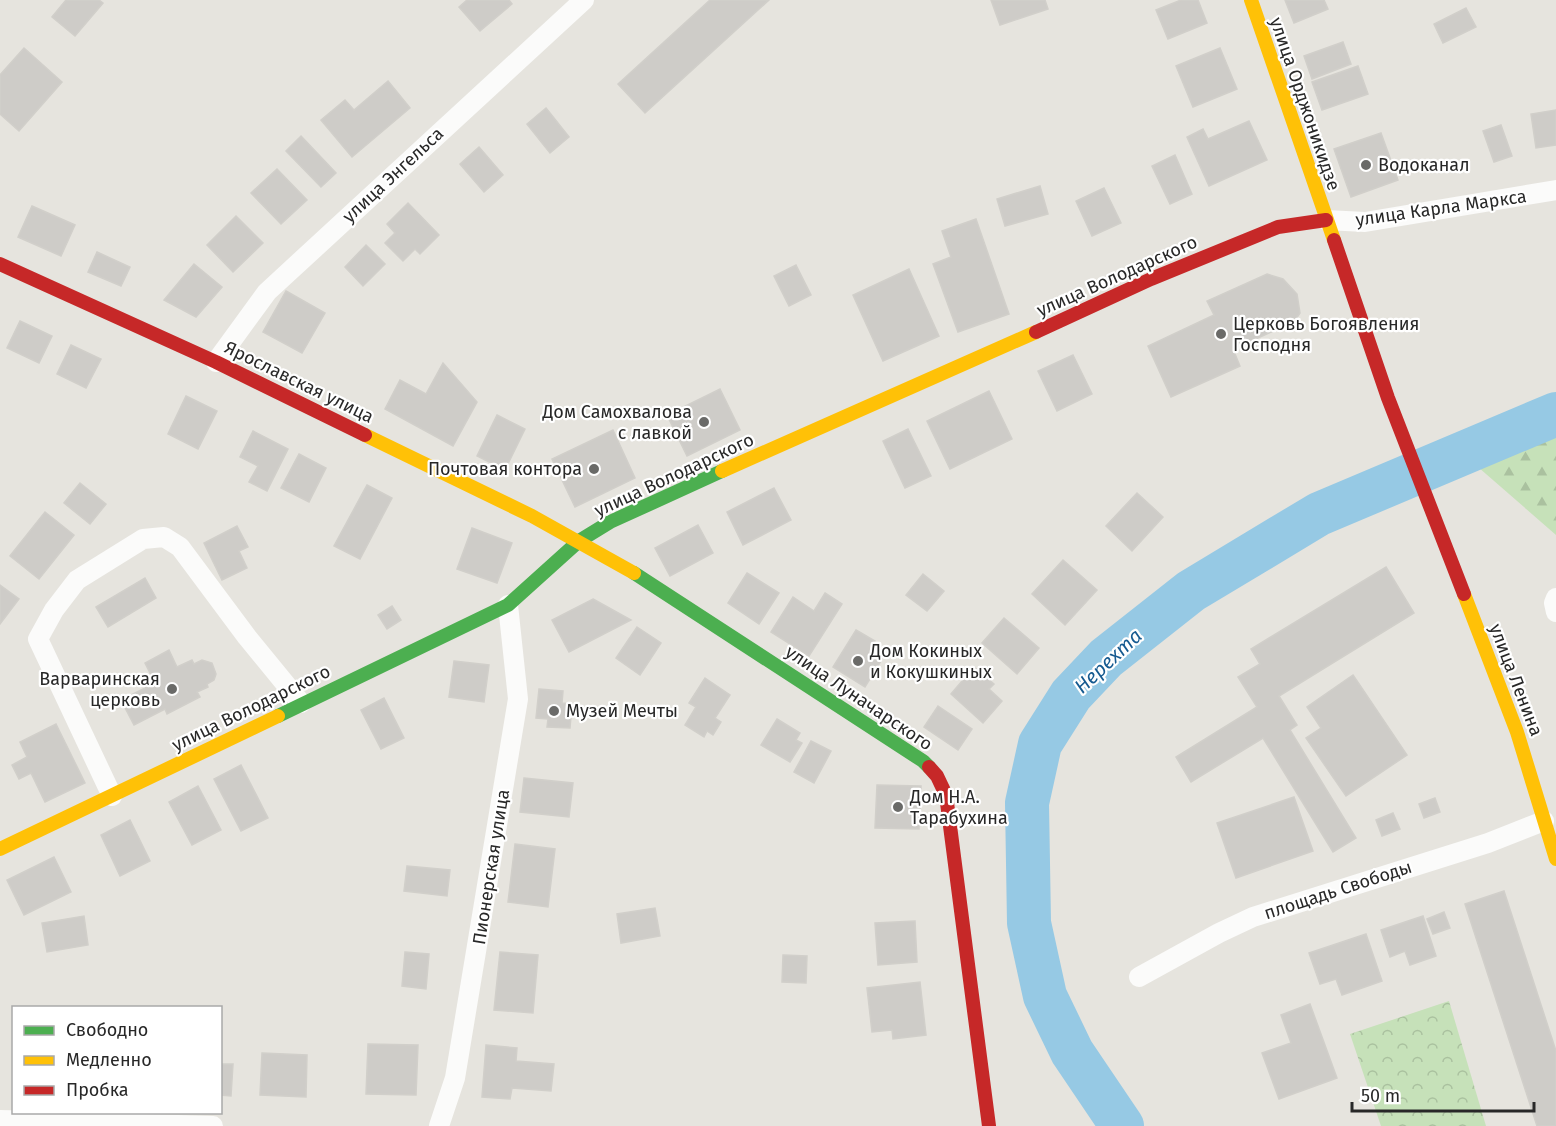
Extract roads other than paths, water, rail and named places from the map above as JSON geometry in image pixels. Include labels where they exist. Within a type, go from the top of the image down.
[{"type":"main road","name":"улица Орджоникидзе","points":[[1251,0],[1326,220]]},
{"type":"main road","name":"улица Ленина","points":[[1326,220],[1388,398],[1517,732],[1556,859]]},
{"type":"main road","name":"улица Володарского","points":[[0,849],[508,605],[579,541],[648,504],[1002,348],[1151,279],[1278,227],[1326,220]]},
{"type":"main road","name":"Ярославская улица","points":[[0,264],[216,362],[579,541]]},
{"type":"main road","name":"улица Луначарского","points":[[579,541],[628,569],[914,754],[924,761],[937,776],[946,795],[989,1126]]},
{"type":"street","name":"улица Энгельса","points":[[216,362],[267,292],[584,0]]},
{"type":"street","name":"улица Карла Маркса","points":[[1326,220],[1365,222],[1556,190]]},
{"type":"street","points":[[112,796],[38,639],[54,610],[77,580],[143,539],[164,537],[180,547],[247,637],[302,703]]},
{"type":"street","points":[[1556,598],[1554,603],[1556,612]]},
{"type":"street","name":"Пионерская улица","points":[[439,1126],[455,1078],[518,699],[508,605]]},
{"type":"street","name":"площадь Свободы","points":[[1139,977],[1253,917],[1488,843],[1544,821]]},
{"type":"street","points":[[0,1120],[213,1126]]},
{"type":"waterway","name":"Нерехта","points":[[1122,1126],[1072,1052],[1045,996],[1029,923],[1027,803],[1040,744],[1071,695],[1106,658],[1191,591],[1319,514],[1556,414]]},
{"type":"place","name":"Водоканал","points":[[1366,165]]},
{"type":"place","name":"Церковь Богоявления Господня","points":[[1221,334]]},
{"type":"place","name":"Дом Самохвалова с лавкой","points":[[704,422]]},
{"type":"place","name":"Почтовая контора","points":[[594,469]]},
{"type":"place","name":"Дом Кокиных и Кокушкиных","points":[[858,661]]},
{"type":"place","name":"Варваринская церковь","points":[[172,689]]},
{"type":"place","name":"Музей Мечты","points":[[554,711]]},
{"type":"place","name":"Дом Н.А. Тарабухина","points":[[898,807]]}]
